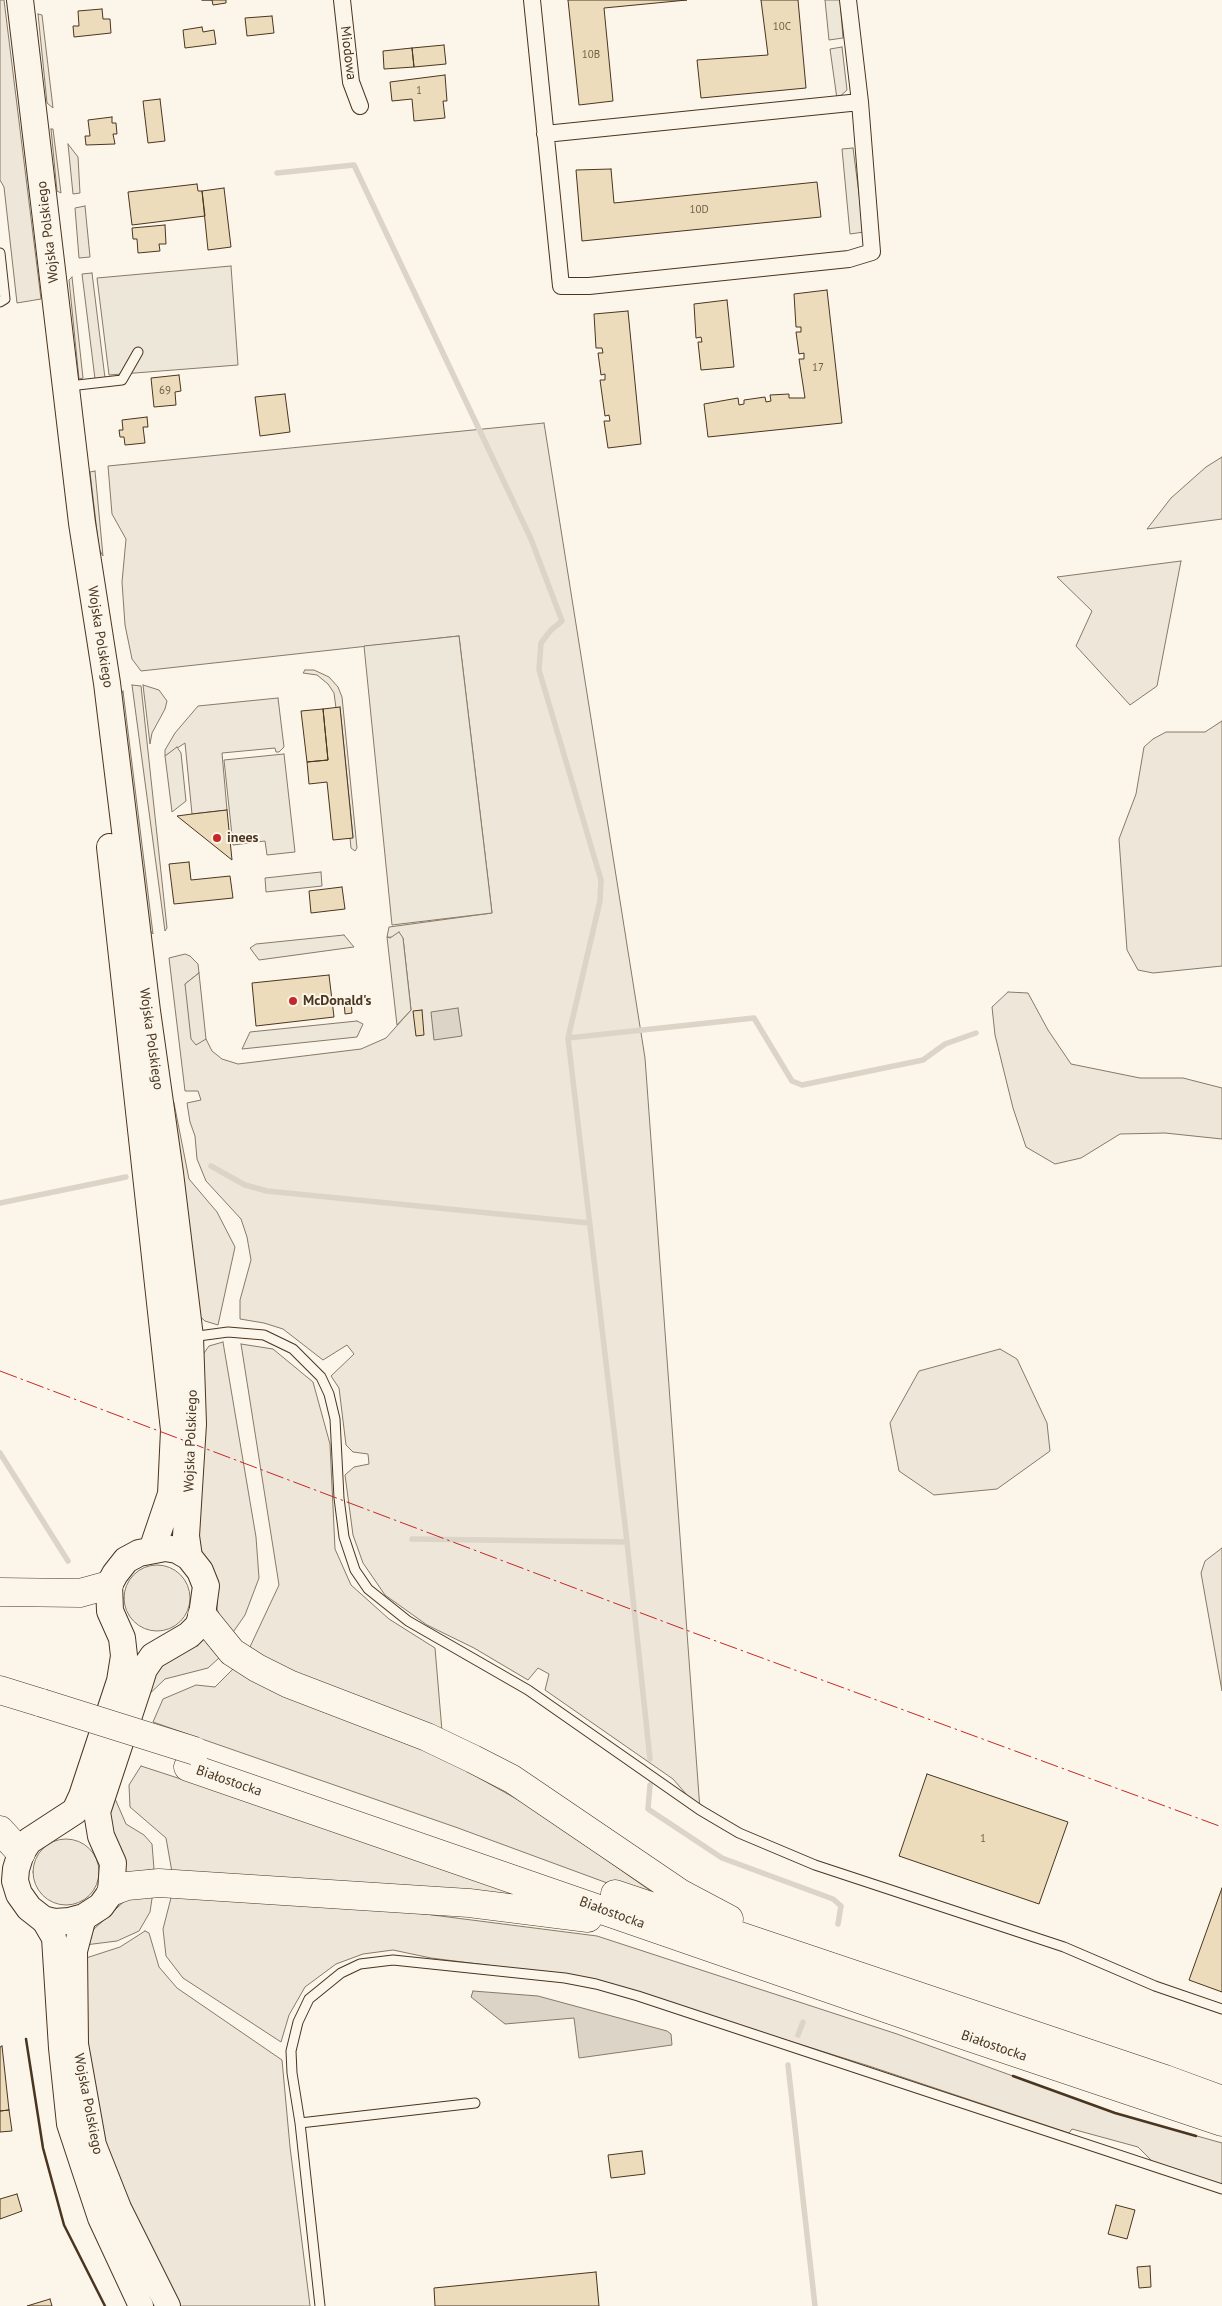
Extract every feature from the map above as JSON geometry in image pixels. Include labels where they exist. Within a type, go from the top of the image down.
[{"type":"highway","points":[[0,1592],[80,1593],[109,1585]]},
{"type":"highway","points":[[202,1615],[232,1652],[257,1668],[289,1684],[427,1737],[512,1779],[680,1893],[801,1957]]},
{"type":"highway","name":"Białostocka","points":[[0,1690],[39,1711],[192,1759],[371,1809],[514,1860],[1165,2079],[1222,2100]]},
{"type":"highway","name":"Białostocka","points":[[0,1709],[39,1711]]},
{"type":"highway","name":"Białostocka","points":[[192,1759],[383,1833],[1222,2122]]},
{"type":"highway","points":[[0,1830],[21,1853]]},
{"type":"highway","points":[[110,1892],[127,1886],[159,1883],[469,1903],[563,1914],[666,1932]]},
{"type":"main road","name":"Wojska Polskiego","points":[[20,0],[82,523],[106,676],[130,949],[177,1339],[193,1424],[186,1536],[189,1557]]},
{"type":"main road","name":"Wojska Polskiego","points":[[152,1550],[171,1494],[177,1339]]},
{"type":"main road","points":[[189,1557],[177,1550],[165,1548],[152,1550],[126,1560],[114,1574],[109,1585],[110,1611],[122,1638],[123,1667],[92,1797],[97,1812],[98,1825],[113,1863],[110,1892],[101,1906],[84,1917],[55,1922],[43,1918],[29,1908],[19,1894],[15,1881],[16,1869],[21,1853],[29,1841],[92,1797],[144,1669],[153,1656],[164,1648],[177,1643],[198,1626],[202,1615],[206,1586],[200,1571],[189,1557]]},
{"type":"main road","name":"Wojska Polskiego","points":[[84,1917],[75,1951],[74,1990],[76,2044],[91,2131],[102,2168],[119,2208],[168,2306]]},
{"type":"main road","name":"Wojska Polskiego","points":[[43,1918],[54,1938],[61,2048],[70,2124],[100,2218],[141,2306]]},
{"type":"street","name":"Miodowa","points":[[342,0],[350,82],[360,106]]},
{"type":"street","points":[[532,0],[560,286],[588,286],[849,259],[872,252],[860,102],[848,0]]},
{"type":"street","points":[[544,134],[860,102]]},
{"type":"lane","points":[[0,253],[5,299],[0,302]]},
{"type":"lane","points":[[66,386],[122,380],[138,352]]},
{"type":"lane","points":[[177,1339],[228,1332],[264,1335],[293,1349],[321,1377],[329,1394],[335,1419],[340,1507],[344,1537],[355,1570],[368,1588],[408,1621],[528,1690],[700,1810],[739,1833],[815,1865],[1064,1948],[1155,1986],[1222,2009]]},
{"type":"lane","points":[[320,2306],[300,2123],[292,2073],[292,2051],[298,2022],[309,1999],[341,1972],[360,1964],[393,1960],[565,1978],[638,1996],[1222,2189]]},
{"type":"lane","points":[[300,2123],[475,2104]]},
{"type":"shaded area","points":[[0,0],[4,0],[41,299],[17,303],[4,187],[0,180]]},
{"type":"shaded area","points":[[825,0],[840,0],[843,38],[829,40]]},
{"type":"shaded area","points":[[38,14],[42,15],[53,108],[47,103]]},
{"type":"shaded area","points":[[842,47],[847,90],[837,99],[830,49]]},
{"type":"shaded area","points":[[51,129],[53,129],[61,193],[57,191]]},
{"type":"shaded area","points":[[68,144],[78,157],[80,193],[73,194]]},
{"type":"shaded area","points":[[853,148],[864,232],[850,234],[842,149]]},
{"type":"shaded area","points":[[85,206],[90,257],[79,258],[75,208]]},
{"type":"shaded area","points":[[231,266],[238,365],[109,375],[97,278]]},
{"type":"shaded area","points":[[92,273],[105,378],[95,379],[82,274]]},
{"type":"shaded area","points":[[72,277],[83,378],[79,379],[69,280]]},
{"type":"shaded area","points":[[544,423],[645,1058],[700,1810],[673,1779],[545,1690],[549,1674],[538,1668],[528,1680],[474,1648],[427,1625],[385,1595],[363,1563],[353,1535],[345,1475],[354,1467],[369,1464],[368,1454],[353,1452],[346,1445],[339,1388],[331,1376],[354,1354],[347,1345],[323,1360],[283,1329],[264,1323],[240,1319],[240,1300],[251,1260],[247,1237],[241,1219],[206,1181],[197,1159],[195,1136],[190,1122],[187,1103],[201,1100],[198,1091],[185,1091],[169,958],[185,954],[198,964],[199,973],[185,984],[204,1038],[212,1051],[222,1059],[238,1064],[361,1049],[386,1038],[411,1010],[403,938],[387,937],[389,927],[492,913],[459,636],[141,671],[132,659],[125,625],[122,582],[126,539],[112,514],[108,466]]},
{"type":"shaded area","points":[[1222,457],[1222,519],[1147,529],[1171,498],[1206,467]]},
{"type":"shaded area","points":[[95,471],[103,556],[99,549],[90,472]]},
{"type":"shaded area","points":[[1181,561],[1157,686],[1130,705],[1076,646],[1092,611],[1057,577]]},
{"type":"shaded area","points":[[459,636],[492,913],[392,925],[364,646]]},
{"type":"shaded area","points":[[305,670],[314,670],[329,677],[338,687],[342,697],[357,848],[355,851],[351,848],[350,838],[353,837],[340,708],[336,708],[334,693],[328,684],[317,675],[303,673]]},
{"type":"shaded area","points":[[132,685],[141,686],[167,928],[165,931]]},
{"type":"shaded area","points":[[143,685],[159,690],[167,701],[165,709],[152,733],[150,744]]},
{"type":"shaded area","points":[[123,691],[153,934],[147,927],[119,700]]},
{"type":"shaded area","points":[[278,698],[284,747],[279,752],[276,752],[275,748],[222,753],[227,810],[192,814],[185,743],[165,756],[165,750],[175,733],[198,706]]},
{"type":"shaded area","points":[[1222,721],[1222,966],[1153,973],[1138,970],[1127,950],[1119,839],[1136,794],[1144,747],[1153,739],[1166,732],[1205,732]]},
{"type":"shaded area","points":[[177,747],[181,753],[186,801],[172,812],[165,756]]},
{"type":"shaded area","points":[[284,754],[295,852],[267,855],[265,841],[233,845],[224,760]]},
{"type":"shaded area","points":[[321,872],[322,886],[266,892],[265,878]]},
{"type":"shaded area","points":[[399,932],[403,938],[411,1010],[397,1025],[387,937],[390,938]]},
{"type":"shaded area","points":[[344,935],[354,947],[259,960],[250,948],[256,944]]},
{"type":"shaded area","points":[[199,973],[206,1039],[196,1045],[191,1039],[185,984]]},
{"type":"shaded area","points":[[1008,992],[1028,993],[1048,1030],[1071,1064],[1140,1078],[1183,1078],[1222,1088],[1222,1139],[1165,1133],[1120,1134],[1081,1158],[1055,1164],[1026,1147],[1013,1108],[995,1035],[992,1007]]},
{"type":"shaded area","points":[[458,1008],[462,1036],[434,1040],[431,1012]]},
{"type":"shaded area","points":[[357,1021],[363,1024],[357,1037],[242,1049],[250,1032]]},
{"type":"shaded area","points":[[174,1103],[189,1179],[217,1212],[235,1247],[218,1325],[205,1321],[196,1313],[167,1107]]},
{"type":"shaded area","points":[[223,1342],[256,1537],[259,1578],[245,1615],[229,1638],[217,1609],[218,1581],[195,1539],[199,1360],[209,1346]]},
{"type":"shaded area","points":[[241,1344],[273,1349],[313,1382],[330,1444],[335,1549],[351,1585],[389,1619],[435,1648],[442,1731],[284,1668],[249,1649],[279,1585]]},
{"type":"shaded area","points":[[1000,1349],[1017,1359],[1047,1423],[1050,1451],[997,1489],[934,1495],[899,1471],[890,1423],[919,1371]]},
{"type":"shaded area","points":[[1222,1548],[1222,1691],[1201,1573],[1205,1561]]},
{"type":"shaded area","points":[[157,1565],[170,1568],[180,1575],[187,1585],[190,1598],[187,1611],[180,1621],[170,1628],[157,1631],[144,1628],[134,1621],[127,1611],[124,1598],[127,1585],[134,1575],[144,1568]]},
{"type":"shaded area","points":[[202,1637],[219,1658],[208,1668],[165,1679],[140,1703],[154,1670]]},
{"type":"shaded area","points":[[234,1668],[447,1760],[531,1807],[675,1908],[458,1828],[153,1722],[163,1699],[196,1685],[215,1687]]},
{"type":"shaded area","points":[[141,1766],[472,1874],[546,1902],[172,1872],[166,1838],[130,1807],[129,1785]]},
{"type":"shaded area","points":[[113,1794],[126,1824],[144,1835],[152,1844],[154,1869],[125,1875],[107,1813]]},
{"type":"shaded area","points":[[66,1839],[79,1842],[89,1849],[96,1859],[99,1872],[96,1885],[89,1895],[79,1902],[66,1905],[53,1902],[43,1895],[36,1885],[33,1872],[36,1859],[43,1849],[53,1842]]},
{"type":"shaded area","points":[[153,1892],[150,1912],[139,1931],[117,1941],[85,1945],[94,1929],[129,1897]]},
{"type":"shaded area","points":[[172,1894],[409,1912],[597,1936],[897,2034],[1115,2113],[1222,2143],[1222,2185],[1152,2161],[1138,2147],[1072,2129],[1069,2133],[869,2066],[588,1978],[431,1958],[393,1950],[363,1954],[336,1964],[305,1987],[289,2015],[281,2042],[183,1978],[166,1956],[163,1929]]},
{"type":"shaded area","points":[[145,1931],[149,1933],[159,1967],[177,1988],[282,2060],[290,2147],[310,2306],[176,2306],[104,2156],[83,2041],[83,1959],[120,1947]]},
{"type":"shaded area","points":[[473,1991],[538,1996],[667,2031],[671,2034],[672,2045],[579,2058],[574,2018],[505,2024],[471,1997]]},
{"type":"building","points":[[212,0],[226,0],[226,3],[213,5]]},
{"type":"building","points":[[568,0],[687,0],[604,8],[613,101],[579,105]]},
{"type":"building","points":[[761,0],[798,0],[806,88],[701,98],[697,60],[768,55]]},
{"type":"building","points":[[102,9],[103,19],[110,19],[111,33],[74,37],[73,26],[79,26],[78,11]]},
{"type":"building","points":[[272,16],[274,33],[247,36],[245,18]]},
{"type":"building","points":[[202,27],[203,32],[214,30],[216,44],[185,48],[183,30]]},
{"type":"building","points":[[444,45],[446,64],[414,67],[412,48]]},
{"type":"building","points":[[412,48],[414,67],[384,69],[383,51]]},
{"type":"building","points":[[445,75],[447,101],[443,101],[445,118],[414,121],[412,99],[392,101],[390,82]]},
{"type":"building","points":[[160,99],[165,141],[148,143],[143,101]]},
{"type":"building","points":[[112,117],[112,123],[116,123],[117,134],[113,134],[115,144],[86,145],[85,136],[90,136],[88,120]]},
{"type":"building","points":[[611,169],[614,203],[817,182],[821,217],[582,241],[576,170]]},
{"type":"building","points":[[197,184],[198,191],[202,191],[205,216],[132,225],[128,192]]},
{"type":"building","points":[[224,188],[231,247],[208,250],[202,191]]},
{"type":"building","points":[[165,225],[166,244],[159,244],[160,251],[138,253],[137,239],[133,239],[132,228]]},
{"type":"building","points":[[827,290],[842,423],[708,437],[704,404],[738,398],[739,405],[744,404],[744,400],[765,397],[766,402],[771,401],[770,395],[789,394],[789,398],[805,398],[799,359],[804,359],[804,353],[799,354],[796,332],[801,332],[801,327],[796,327],[794,294]]},
{"type":"building","points":[[727,300],[734,367],[701,370],[698,342],[702,342],[701,337],[696,338],[694,304]]},
{"type":"building","points":[[628,311],[641,444],[608,448],[604,421],[610,421],[609,415],[605,416],[600,380],[605,380],[605,374],[601,375],[598,353],[603,353],[602,348],[596,348],[594,314]]},
{"type":"building","points":[[179,375],[181,391],[175,392],[176,405],[154,407],[151,378]]},
{"type":"building","points":[[285,394],[290,432],[260,436],[255,397]]},
{"type":"building","points":[[147,417],[148,427],[143,427],[145,443],[125,445],[124,437],[120,437],[119,430],[123,430],[122,420]]},
{"type":"building","points":[[340,707],[353,838],[333,840],[327,782],[309,784],[307,762],[328,760],[323,709]]},
{"type":"building","points":[[323,709],[328,760],[307,762],[301,711]]},
{"type":"building","name":"inees","points":[[227,810],[232,860],[177,816],[192,814]]},
{"type":"building","points":[[189,862],[191,880],[230,876],[233,898],[174,904],[169,864]]},
{"type":"building","points":[[342,887],[345,909],[311,913],[309,891]]},
{"type":"building","name":"McDonald's","points":[[329,975],[334,1017],[256,1026],[252,983]]},
{"type":"building","points":[[351,1001],[352,1013],[345,1014],[344,1002]]},
{"type":"building","points":[[422,1010],[424,1035],[416,1036],[413,1011]]},
{"type":"building","points":[[927,1774],[1068,1822],[1039,1904],[899,1856]]},
{"type":"building","points":[[1222,1888],[1222,1992],[1189,1980]]},
{"type":"building","points":[[2,2046],[9,2110],[0,2111],[0,2047]]},
{"type":"building","points":[[9,2110],[12,2131],[0,2132],[0,2111]]},
{"type":"building","points":[[642,2151],[645,2174],[611,2178],[608,2155]]},
{"type":"building","points":[[17,2194],[22,2211],[0,2219],[0,2199]]},
{"type":"building","points":[[1116,2205],[1135,2210],[1127,2239],[1108,2234]]},
{"type":"building","points":[[1150,2266],[1151,2287],[1139,2288],[1137,2267]]},
{"type":"building","points":[[596,2272],[599,2306],[435,2306],[434,2288]]},
{"type":"building","points":[[50,2299],[52,2306],[27,2306]]},
{"type":"waterway","points":[[277,173],[354,165],[531,539],[562,621],[551,630],[541,643],[539,670],[601,880],[600,901],[568,1038],[627,1542],[650,1759]]},
{"type":"waterway","points":[[568,1038],[754,1018],[792,1081],[802,1085],[923,1060],[945,1044],[976,1033]]},
{"type":"waterway","points":[[211,1166],[245,1185],[267,1191],[589,1223]]},
{"type":"waterway","points":[[0,1203],[126,1177]]},
{"type":"waterway","points":[[0,1453],[68,1561]]},
{"type":"waterway","points":[[412,1539],[627,1542]]},
{"type":"waterway","points":[[650,1785],[648,1809],[722,1858],[833,1899],[841,1906],[838,1924]]},
{"type":"waterway","points":[[798,2035],[803,2022]]},
{"type":"waterway","points":[[788,2065],[815,2306]]},
{"type":"wall","points":[[26,2039],[43,2148],[64,2225],[105,2306]]},
{"type":"wall","points":[[1013,2076],[1115,2113],[1196,2136]]},
{"type":"power","points":[[0,1371],[686,1630],[1222,1827]]},
{"type":"place","name":"inees","points":[[217,838]]},
{"type":"place","name":"McDonald's","points":[[293,1001]]}]
